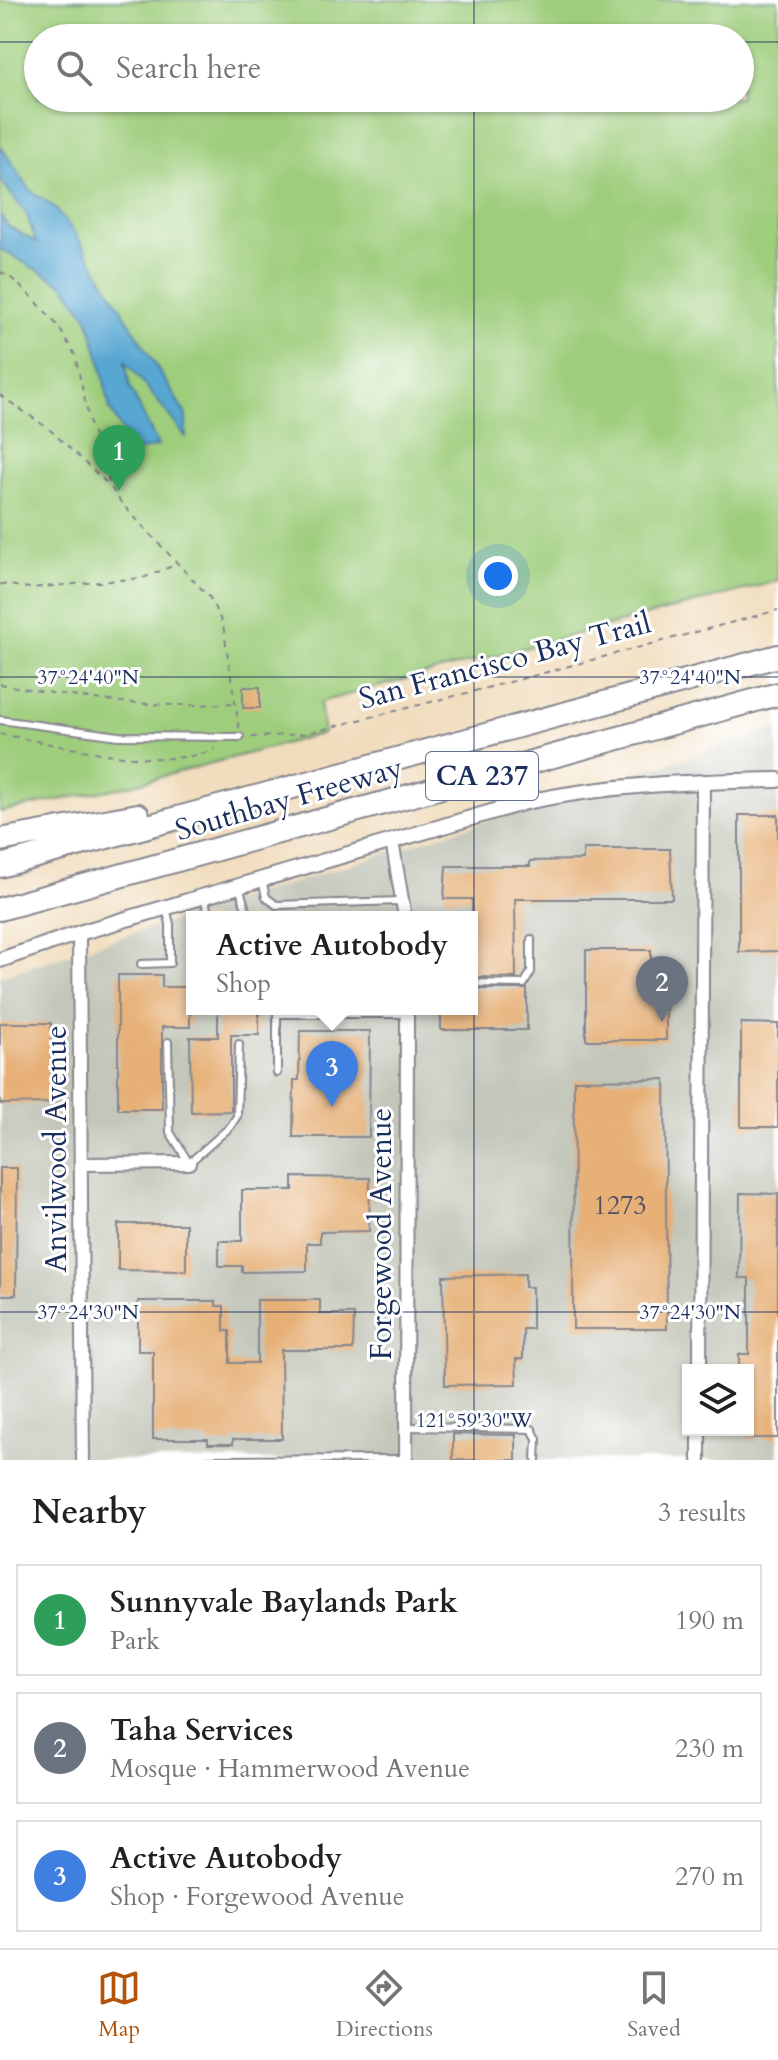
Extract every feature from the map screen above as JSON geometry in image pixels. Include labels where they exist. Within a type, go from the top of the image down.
[{"type":"highway","name":"Southbay Freeway","points":[[0,866],[778,656]]},
{"type":"highway","name":"Southbay Freeway","points":[[0,909],[778,694]]},
{"type":"highway","points":[[0,840],[308,782]]},
{"type":"highway","points":[[0,925],[187,859]]},
{"type":"street","points":[[0,960],[79,933],[522,803],[571,792],[635,785],[778,780]]},
{"type":"street","points":[[700,1364],[703,781]]},
{"type":"street","points":[[392,841],[405,911]]},
{"type":"street","name":"Anvilwood Avenue","points":[[79,933],[83,1460]]},
{"type":"street","name":"Forgewood Avenue","points":[[406,1460],[408,1015]]},
{"type":"street","points":[[83,1164],[189,1163]]},
{"type":"street","points":[[699,1436],[699,1460]]},
{"type":"lane","points":[[0,720],[119,736],[240,737]]},
{"type":"lane","points":[[262,879],[266,897],[276,905],[404,901]]},
{"type":"lane","points":[[239,886],[246,911]]},
{"type":"lane","points":[[204,896],[208,911]]},
{"type":"lane","points":[[141,964],[170,963],[170,924],[166,908]]},
{"type":"lane","points":[[478,983],[524,984],[531,972],[531,939]]},
{"type":"lane","points":[[277,1015],[277,1073]]},
{"type":"lane","points":[[168,1042],[170,1132],[189,1163],[230,1127],[237,1116],[239,1044]]},
{"type":"lane","points":[[406,1427],[532,1429],[537,1439],[536,1460]]},
{"type":"lane","points":[[208,1460],[406,1460]]},
{"type":"path","points":[[0,272],[9,276],[43,308],[75,355],[83,400],[111,487]]},
{"type":"path","points":[[0,395],[49,429],[111,487],[122,504],[210,598],[223,625],[240,737]]},
{"type":"path","points":[[0,584],[30,588],[143,578],[178,563]]},
{"type":"path","name":"San Francisco Bay Trail","points":[[0,734],[95,754],[146,757],[207,752],[240,737],[304,734],[778,610]]},
{"type":"path","points":[[0,684],[118,701],[203,705],[235,702]]},
{"type":"shaded area","points":[[778,728],[778,1460],[0,1460],[0,976],[186,917],[186,1015],[478,1015],[478,911],[204,911]]},
{"type":"green space","points":[[0,0],[778,0],[778,581],[320,702],[324,733],[123,787],[0,812]]},
{"type":"water","points":[[0,145],[30,190],[55,208],[75,233],[186,415],[186,437],[125,360],[130,387],[158,446],[133,452],[110,409],[88,318],[64,285],[0,249],[0,215],[8,226],[36,242],[27,215],[0,179]]},
{"type":"building","points":[[243,687],[260,687],[260,708],[243,708]]},
{"type":"building","points":[[739,815],[778,815],[778,951],[739,952]]},
{"type":"building","points":[[583,849],[670,849],[672,899],[515,899],[516,978],[478,977],[478,911],[472,911],[472,899],[444,899],[446,866],[530,866],[530,861],[583,860]]},
{"type":"building","points":[[586,950],[651,950],[651,989],[666,989],[666,1040],[586,1040]]},
{"type":"building","points":[[118,975],[162,975],[162,987],[186,987],[186,1015],[190,1015],[190,1027],[162,1027],[162,1109],[118,1109]]},
{"type":"building","points":[[478,989],[527,989],[527,1030],[441,1030],[441,1015],[478,1015]]},
{"type":"building","points":[[218,1015],[259,1015],[259,1035],[231,1035],[231,1111],[191,1112],[190,1037],[218,1037]]},
{"type":"building","points":[[0,1023],[51,1023],[51,1103],[0,1104]]},
{"type":"building","points":[[741,1023],[778,1024],[778,1127],[741,1127]]},
{"type":"building","points":[[300,1031],[370,1031],[369,1137],[293,1137],[294,1080],[299,1080]]},
{"type":"building","points":[[665,1079],[667,1329],[573,1329],[574,1080]]},
{"type":"building","points":[[0,1168],[17,1168],[16,1295],[0,1295]]},
{"type":"building","points":[[293,1177],[370,1178],[369,1231],[320,1232],[320,1243],[307,1243],[307,1271],[242,1272],[242,1266],[219,1266],[219,1241],[242,1241],[242,1190],[293,1190]]},
{"type":"building","points":[[740,1193],[778,1194],[778,1438],[748,1438],[754,1436],[754,1364],[739,1364],[739,1354],[749,1354],[749,1278],[739,1278]]},
{"type":"building","points":[[118,1224],[186,1224],[186,1271],[118,1270]]},
{"type":"building","points":[[525,1274],[525,1287],[532,1287],[532,1329],[523,1329],[523,1359],[516,1359],[517,1384],[445,1385],[443,1276]]},
{"type":"building","points":[[257,1300],[320,1300],[320,1314],[354,1314],[353,1350],[281,1350],[282,1439],[233,1439],[233,1444],[208,1444],[208,1439],[153,1439],[153,1351],[138,1351],[138,1301],[216,1301],[216,1306],[224,1306],[224,1331],[230,1331],[230,1363],[257,1363]]},
{"type":"building","points":[[453,1434],[516,1435],[516,1460],[453,1460]]},
{"type":"place","name":"Sunnyvale Baylands Park","points":[[119,491]]},
{"type":"place","name":"Taha Services","points":[[662,1022]]},
{"type":"place","name":"Active Autobody","points":[[332,1107]]}]
